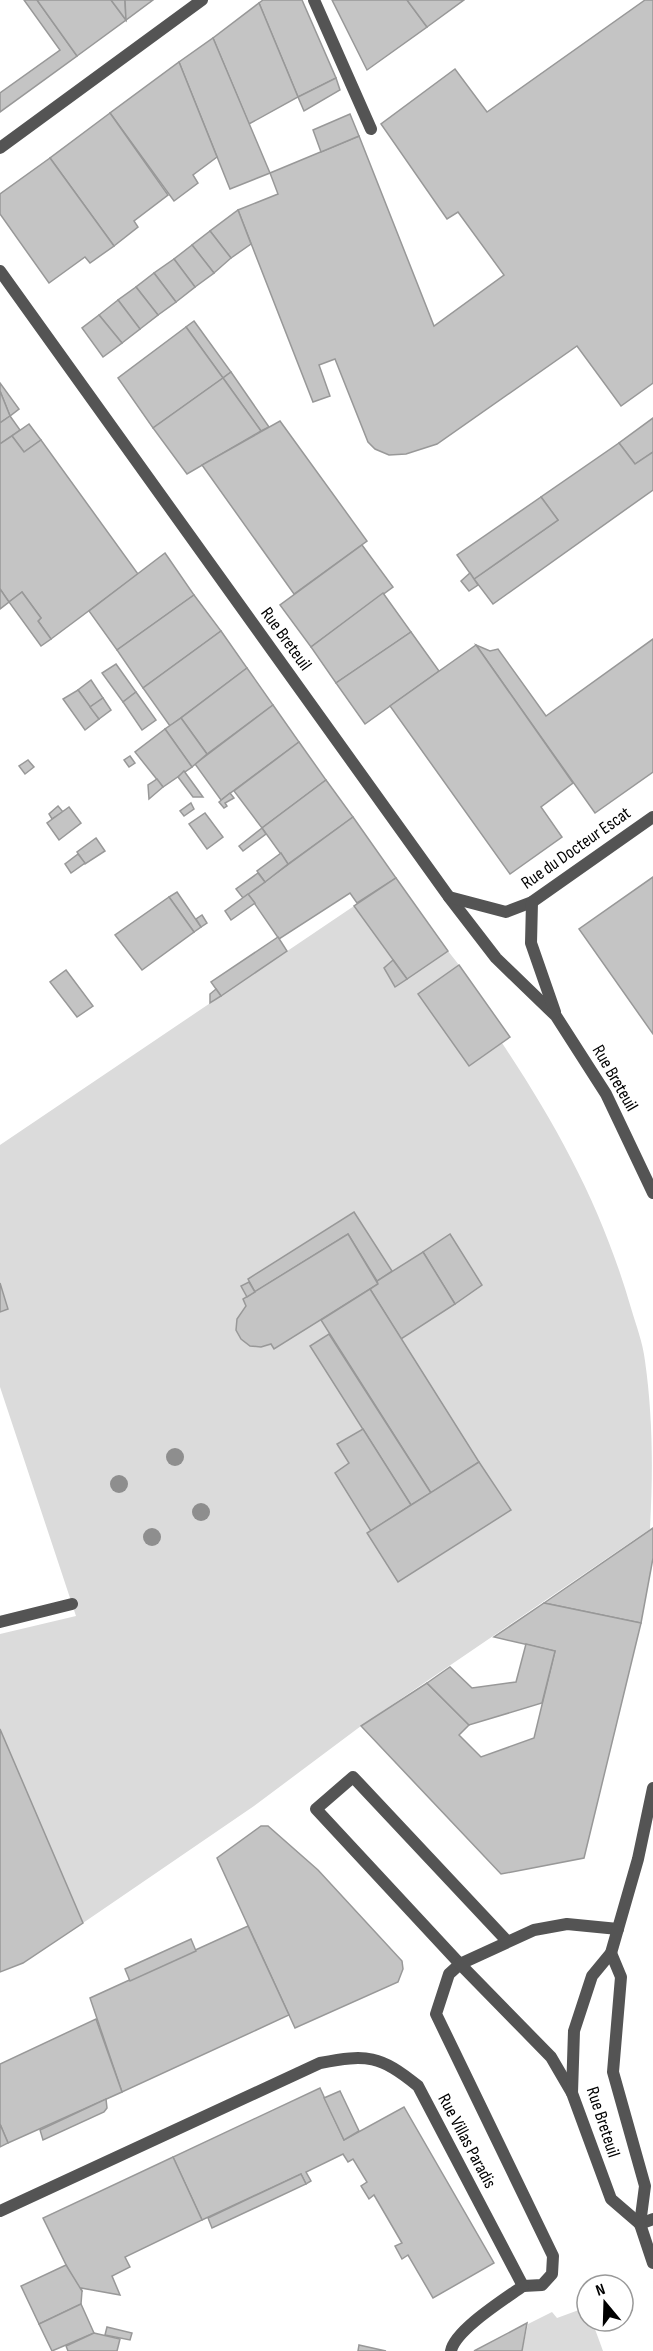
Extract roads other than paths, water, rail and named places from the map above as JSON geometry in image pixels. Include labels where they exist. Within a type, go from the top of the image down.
[{"type":"street","points":[[0,148],[202,0]]},
{"type":"street","points":[[314,0],[371,129]]},
{"type":"street","name":"Rue Breteuil","points":[[0,271],[449,897],[496,958],[556,1016],[606,1094],[653,1193]]},
{"type":"street","name":"Rue du Docteur Escat","points":[[449,897],[506,912],[532,902],[653,817]]},
{"type":"street","name":"Rue Breteuil","points":[[532,902],[531,943],[556,1016]]},
{"type":"street","points":[[0,1622],[72,1604]]},
{"type":"street","points":[[507,1941],[353,1777],[316,1809],[460,1964],[551,2057],[572,2093]]},
{"type":"street","name":"Rue Breteuil","points":[[640,2224],[610,2199],[572,2093],[574,2031],[592,1976],[611,1953],[638,1859],[653,1788]]},
{"type":"street","points":[[460,1964],[534,1930],[567,1924],[618,1929]]},
{"type":"street","name":"Rue Breteuil","points":[[611,1953],[621,1977],[613,2072],[645,2186],[640,2224],[653,2263]]},
{"type":"street","name":"Rue Villas Paradis","points":[[0,2211],[320,2063],[358,2056],[393,2066],[417,2086],[524,2286],[542,2285],[552,2274],[553,2256],[436,2014],[449,1974],[460,1964]]},
{"type":"street","points":[[640,2224],[653,2219]]},
{"type":"street","points":[[451,2351],[452,2344],[470,2327],[524,2286]]}]
